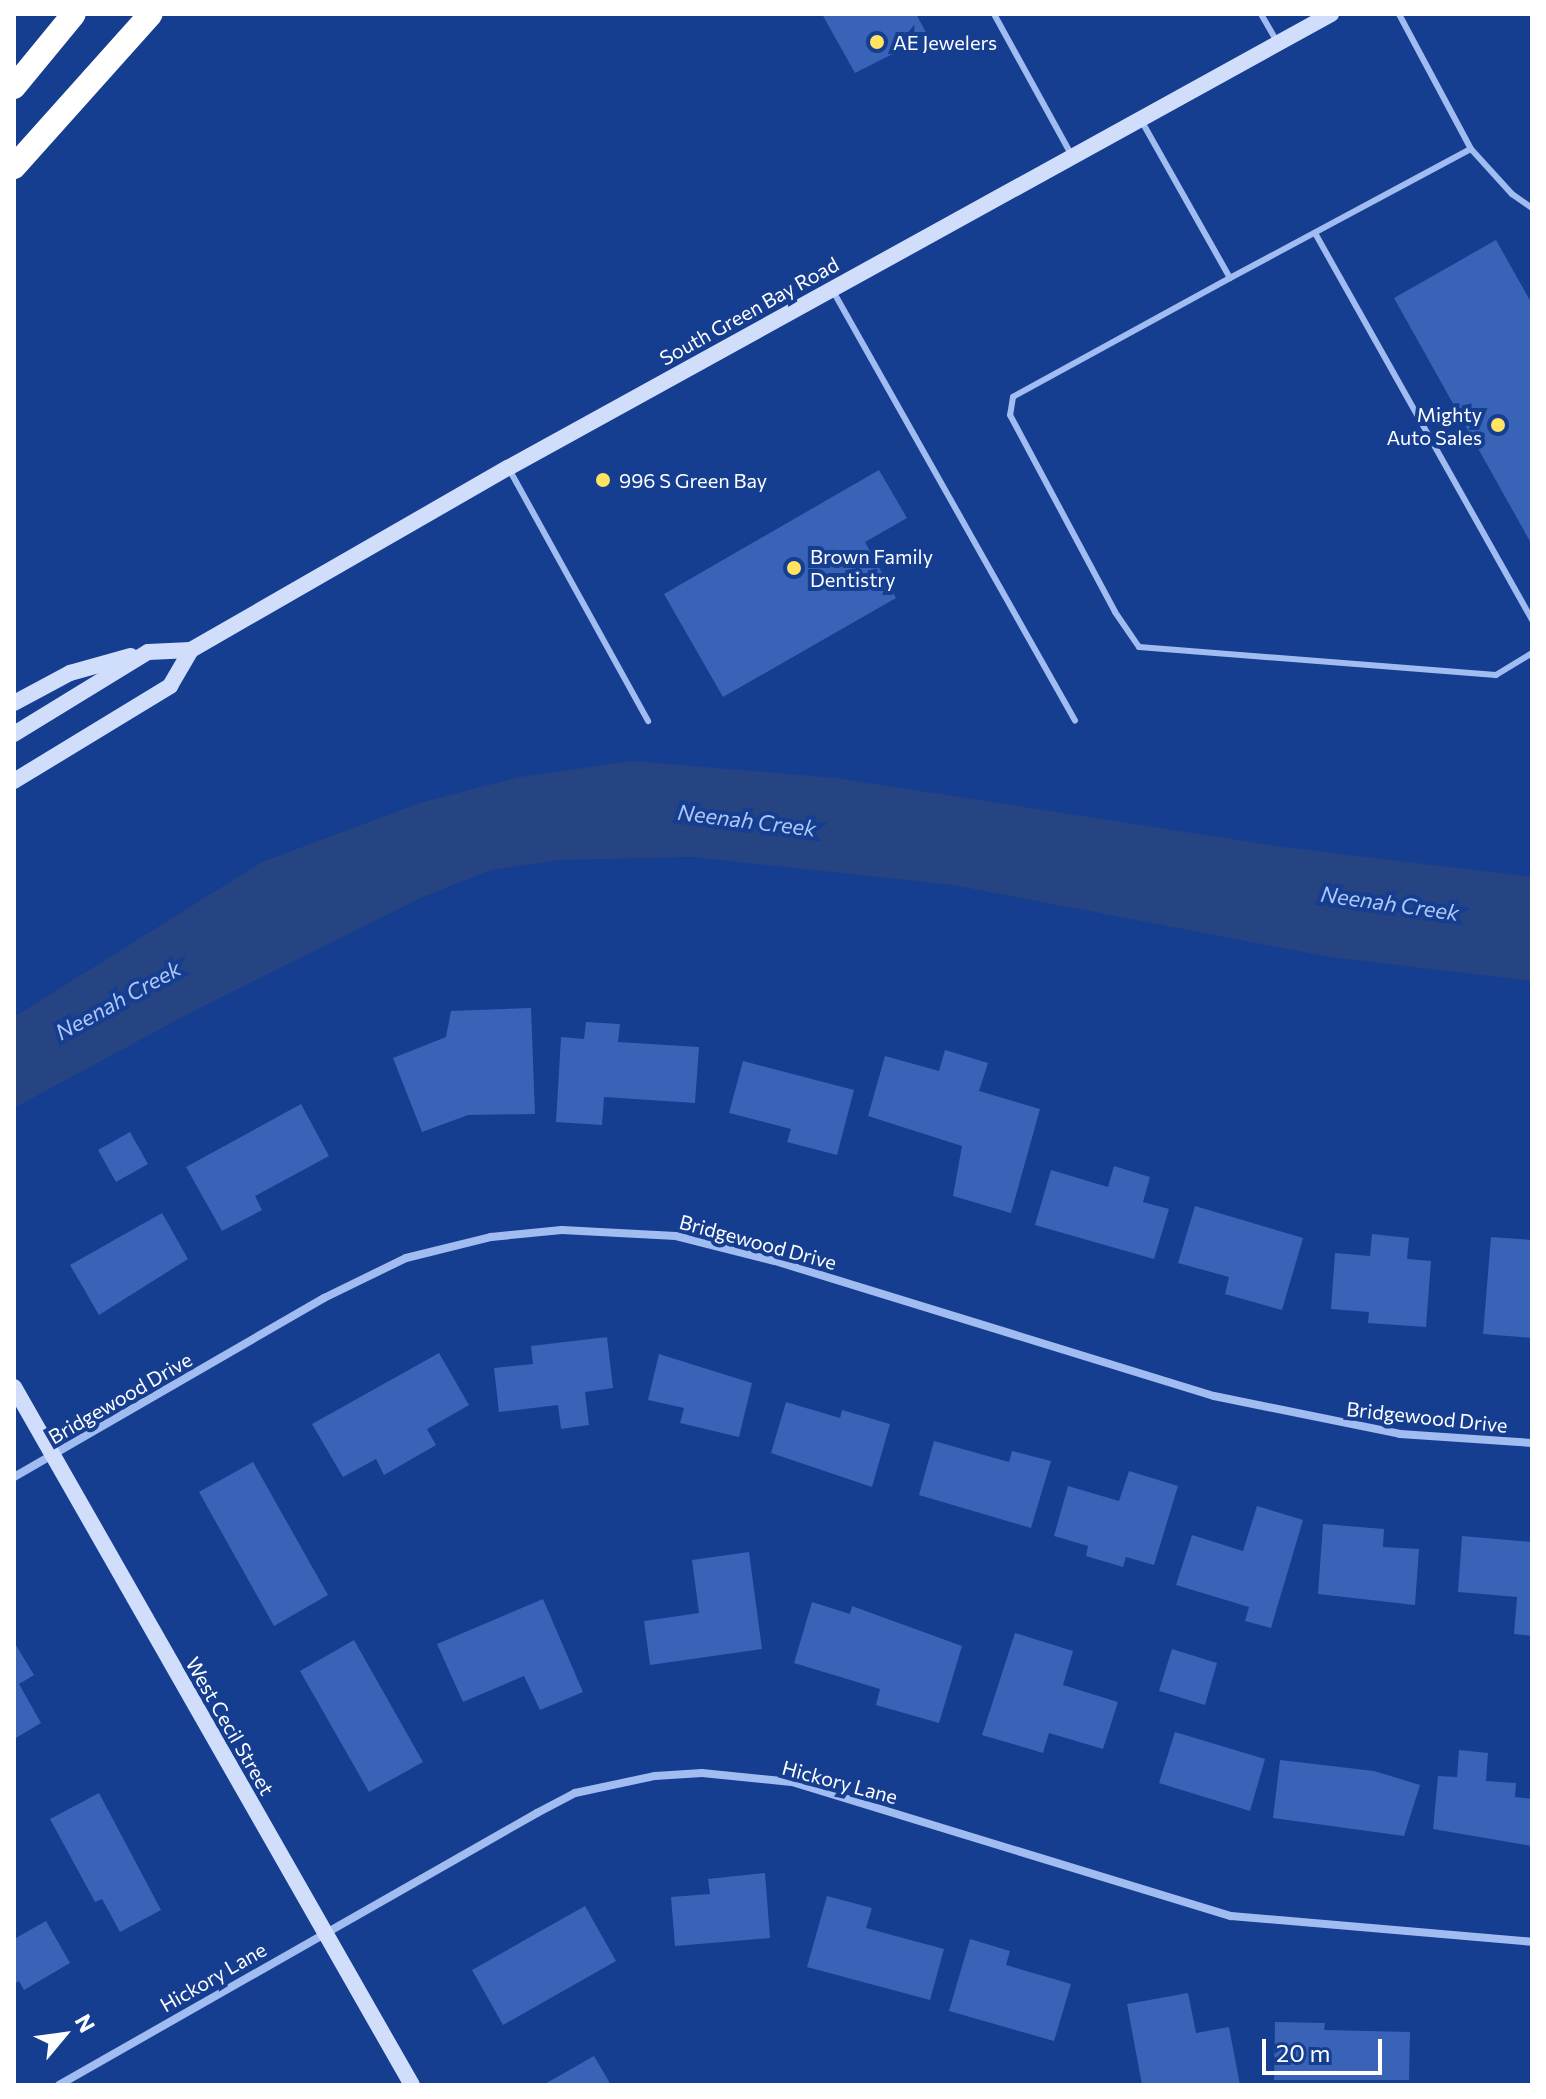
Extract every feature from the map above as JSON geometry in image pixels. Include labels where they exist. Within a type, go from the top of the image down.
[{"type":"highway","points":[[14,87],[74,14]]},
{"type":"highway","points":[[14,167],[151,14]]},
{"type":"main road","name":"South Green Bay Road","points":[[14,734],[148,652],[191,650],[508,468],[1331,14]]},
{"type":"main road","name":"South Green Bay Road","points":[[14,781],[170,686],[191,650]]},
{"type":"main road","points":[[14,703],[70,673],[148,652]]},
{"type":"main road","name":"West Cecil Street","points":[[14,1387],[412,2085]]},
{"type":"street","name":"Bridgewood Drive","points":[[14,1477],[324,1298],[406,1258],[491,1237],[562,1230],[676,1236],[718,1246],[1214,1396],[1289,1413],[1400,1434],[1532,1443]]},
{"type":"street","name":"Hickory Lane","points":[[59,2085],[324,1931],[575,1793],[618,1782],[702,1773],[792,1782],[1231,1916],[1532,1942]]},
{"type":"lane","points":[[994,14],[1073,157]]},
{"type":"lane","points":[[1261,14],[1277,44]]},
{"type":"lane","points":[[1399,14],[1471,149],[1512,194],[1532,208]]},
{"type":"lane","points":[[1141,120],[1230,278]]},
{"type":"lane","points":[[1471,149],[1013,397],[1010,415],[1115,612],[1139,647],[1496,675],[1532,653]]},
{"type":"lane","points":[[1315,233],[1532,620]]},
{"type":"lane","points":[[831,288],[1075,721]]},
{"type":"lane","points":[[508,468],[648,721]]},
{"type":"water","name":"Neenah Creek","points":[[632,761],[836,778],[1283,847],[1532,877],[1532,981],[1330,957],[953,885],[692,857],[559,860],[491,870],[425,896],[199,1008],[14,1108],[14,1017],[262,862],[423,802],[520,777]]},
{"type":"building","name":"AE Jewelers","points":[[822,14],[916,14],[928,36],[855,73]]},
{"type":"building","name":"Mighty Auto Sales","points":[[1496,240],[1532,304],[1532,545],[1394,298]]},
{"type":"building","name":"Brown Family Dentistry","points":[[879,470],[907,518],[865,542],[896,598],[723,697],[664,594]]},
{"type":"building","points":[[531,1008],[535,1114],[468,1115],[422,1132],[393,1058],[446,1037],[451,1011]]},
{"type":"building","points":[[586,1022],[620,1024],[618,1042],[699,1047],[695,1103],[604,1097],[602,1125],[556,1122],[561,1037],[584,1039]]},
{"type":"building","points":[[945,1050],[988,1063],[979,1091],[1040,1109],[1011,1213],[953,1196],[962,1146],[868,1116],[885,1056],[939,1071]]},
{"type":"building","points":[[743,1061],[854,1090],[837,1155],[787,1142],[791,1129],[729,1113]]},
{"type":"building","points":[[301,1104],[329,1156],[255,1196],[262,1210],[222,1231],[186,1167]]},
{"type":"building","points":[[130,1132],[148,1164],[116,1182],[98,1150]]},
{"type":"building","points":[[1114,1166],[1150,1177],[1143,1202],[1169,1209],[1154,1259],[1035,1225],[1051,1170],[1108,1187]]},
{"type":"building","points":[[1195,1206],[1303,1238],[1282,1310],[1225,1294],[1229,1277],[1178,1263]]},
{"type":"building","points":[[162,1213],[188,1259],[99,1315],[70,1265]]},
{"type":"building","points":[[1372,1234],[1409,1238],[1407,1259],[1431,1261],[1426,1327],[1368,1323],[1369,1312],[1331,1309],[1335,1253],[1370,1256]]},
{"type":"building","points":[[1491,1237],[1532,1240],[1532,1338],[1483,1334]]},
{"type":"building","points":[[607,1337],[613,1388],[585,1392],[589,1425],[561,1429],[558,1405],[499,1412],[494,1368],[533,1364],[531,1346]]},
{"type":"building","points":[[439,1353],[469,1405],[427,1429],[436,1445],[384,1475],[376,1459],[343,1477],[312,1424]]},
{"type":"building","points":[[659,1354],[752,1383],[739,1437],[680,1423],[684,1408],[648,1400]]},
{"type":"building","points":[[786,1402],[840,1418],[842,1410],[890,1424],[872,1487],[771,1453]]},
{"type":"building","points":[[934,1441],[1009,1462],[1012,1451],[1051,1461],[1031,1528],[919,1495]]},
{"type":"building","points":[[253,1462],[328,1595],[274,1626],[199,1492]]},
{"type":"building","points":[[1129,1471],[1178,1486],[1154,1565],[1126,1557],[1123,1567],[1086,1556],[1088,1546],[1054,1536],[1068,1486],[1119,1501]]},
{"type":"building","points":[[1257,1506],[1303,1520],[1271,1628],[1245,1621],[1249,1607],[1176,1585],[1192,1535],[1243,1551]]},
{"type":"building","points":[[1323,1524],[1384,1529],[1383,1547],[1419,1549],[1415,1605],[1318,1594]]},
{"type":"building","points":[[1462,1536],[1532,1542],[1532,1636],[1514,1634],[1517,1597],[1458,1592]]},
{"type":"building","points":[[749,1552],[762,1649],[650,1665],[644,1621],[699,1613],[692,1560]]},
{"type":"building","points":[[543,1599],[583,1692],[540,1710],[524,1676],[463,1702],[437,1644]]},
{"type":"building","points":[[812,1602],[850,1614],[852,1606],[962,1646],[939,1723],[876,1705],[880,1689],[794,1663]]},
{"type":"building","points":[[1015,1633],[1073,1651],[1063,1685],[1118,1702],[1103,1749],[1049,1733],[1043,1753],[982,1735]]},
{"type":"building","points":[[354,1640],[423,1762],[369,1792],[300,1671]]},
{"type":"building","points":[[14,1642],[34,1675],[19,1684],[41,1723],[14,1739]]},
{"type":"building","points":[[1172,1649],[1217,1663],[1205,1705],[1159,1691]]},
{"type":"building","points":[[1175,1732],[1265,1759],[1250,1811],[1159,1783]]},
{"type":"building","points":[[1459,1750],[1488,1753],[1486,1781],[1516,1783],[1515,1797],[1532,1799],[1532,1846],[1433,1829],[1438,1776],[1457,1777]]},
{"type":"building","points":[[1280,1760],[1374,1771],[1420,1785],[1404,1836],[1273,1818]]},
{"type":"building","points":[[99,1793],[161,1910],[120,1932],[102,1899],[95,1902],[50,1819]]},
{"type":"building","points":[[765,1873],[770,1938],[675,1946],[671,1897],[710,1894],[708,1879]]},
{"type":"building","points":[[827,1896],[872,1908],[866,1928],[944,1949],[930,2000],[807,1967]]},
{"type":"building","points":[[585,1906],[616,1961],[503,2025],[472,1970]]},
{"type":"building","points":[[46,1921],[70,1963],[24,1990],[19,1981],[14,1984],[14,1939]]},
{"type":"building","points":[[970,1939],[1010,1951],[1006,1965],[1071,1984],[1054,2041],[949,2011]]},
{"type":"building","points":[[1188,1993],[1196,2033],[1229,2027],[1240,2085],[1142,2085],[1127,2004]]},
{"type":"building","points":[[1275,2022],[1325,2023],[1324,2030],[1410,2032],[1409,2080],[1274,2080]]},
{"type":"building","points":[[594,2056],[611,2085],[543,2085]]},
{"type":"place","name":"AE Jewelers","points":[[877,42]]},
{"type":"place","name":"Mighty Auto Sales","points":[[1498,425]]},
{"type":"place","name":"996 S Green Bay","points":[[603,480]]},
{"type":"place","name":"Brown Family Dentistry","points":[[794,568]]}]
